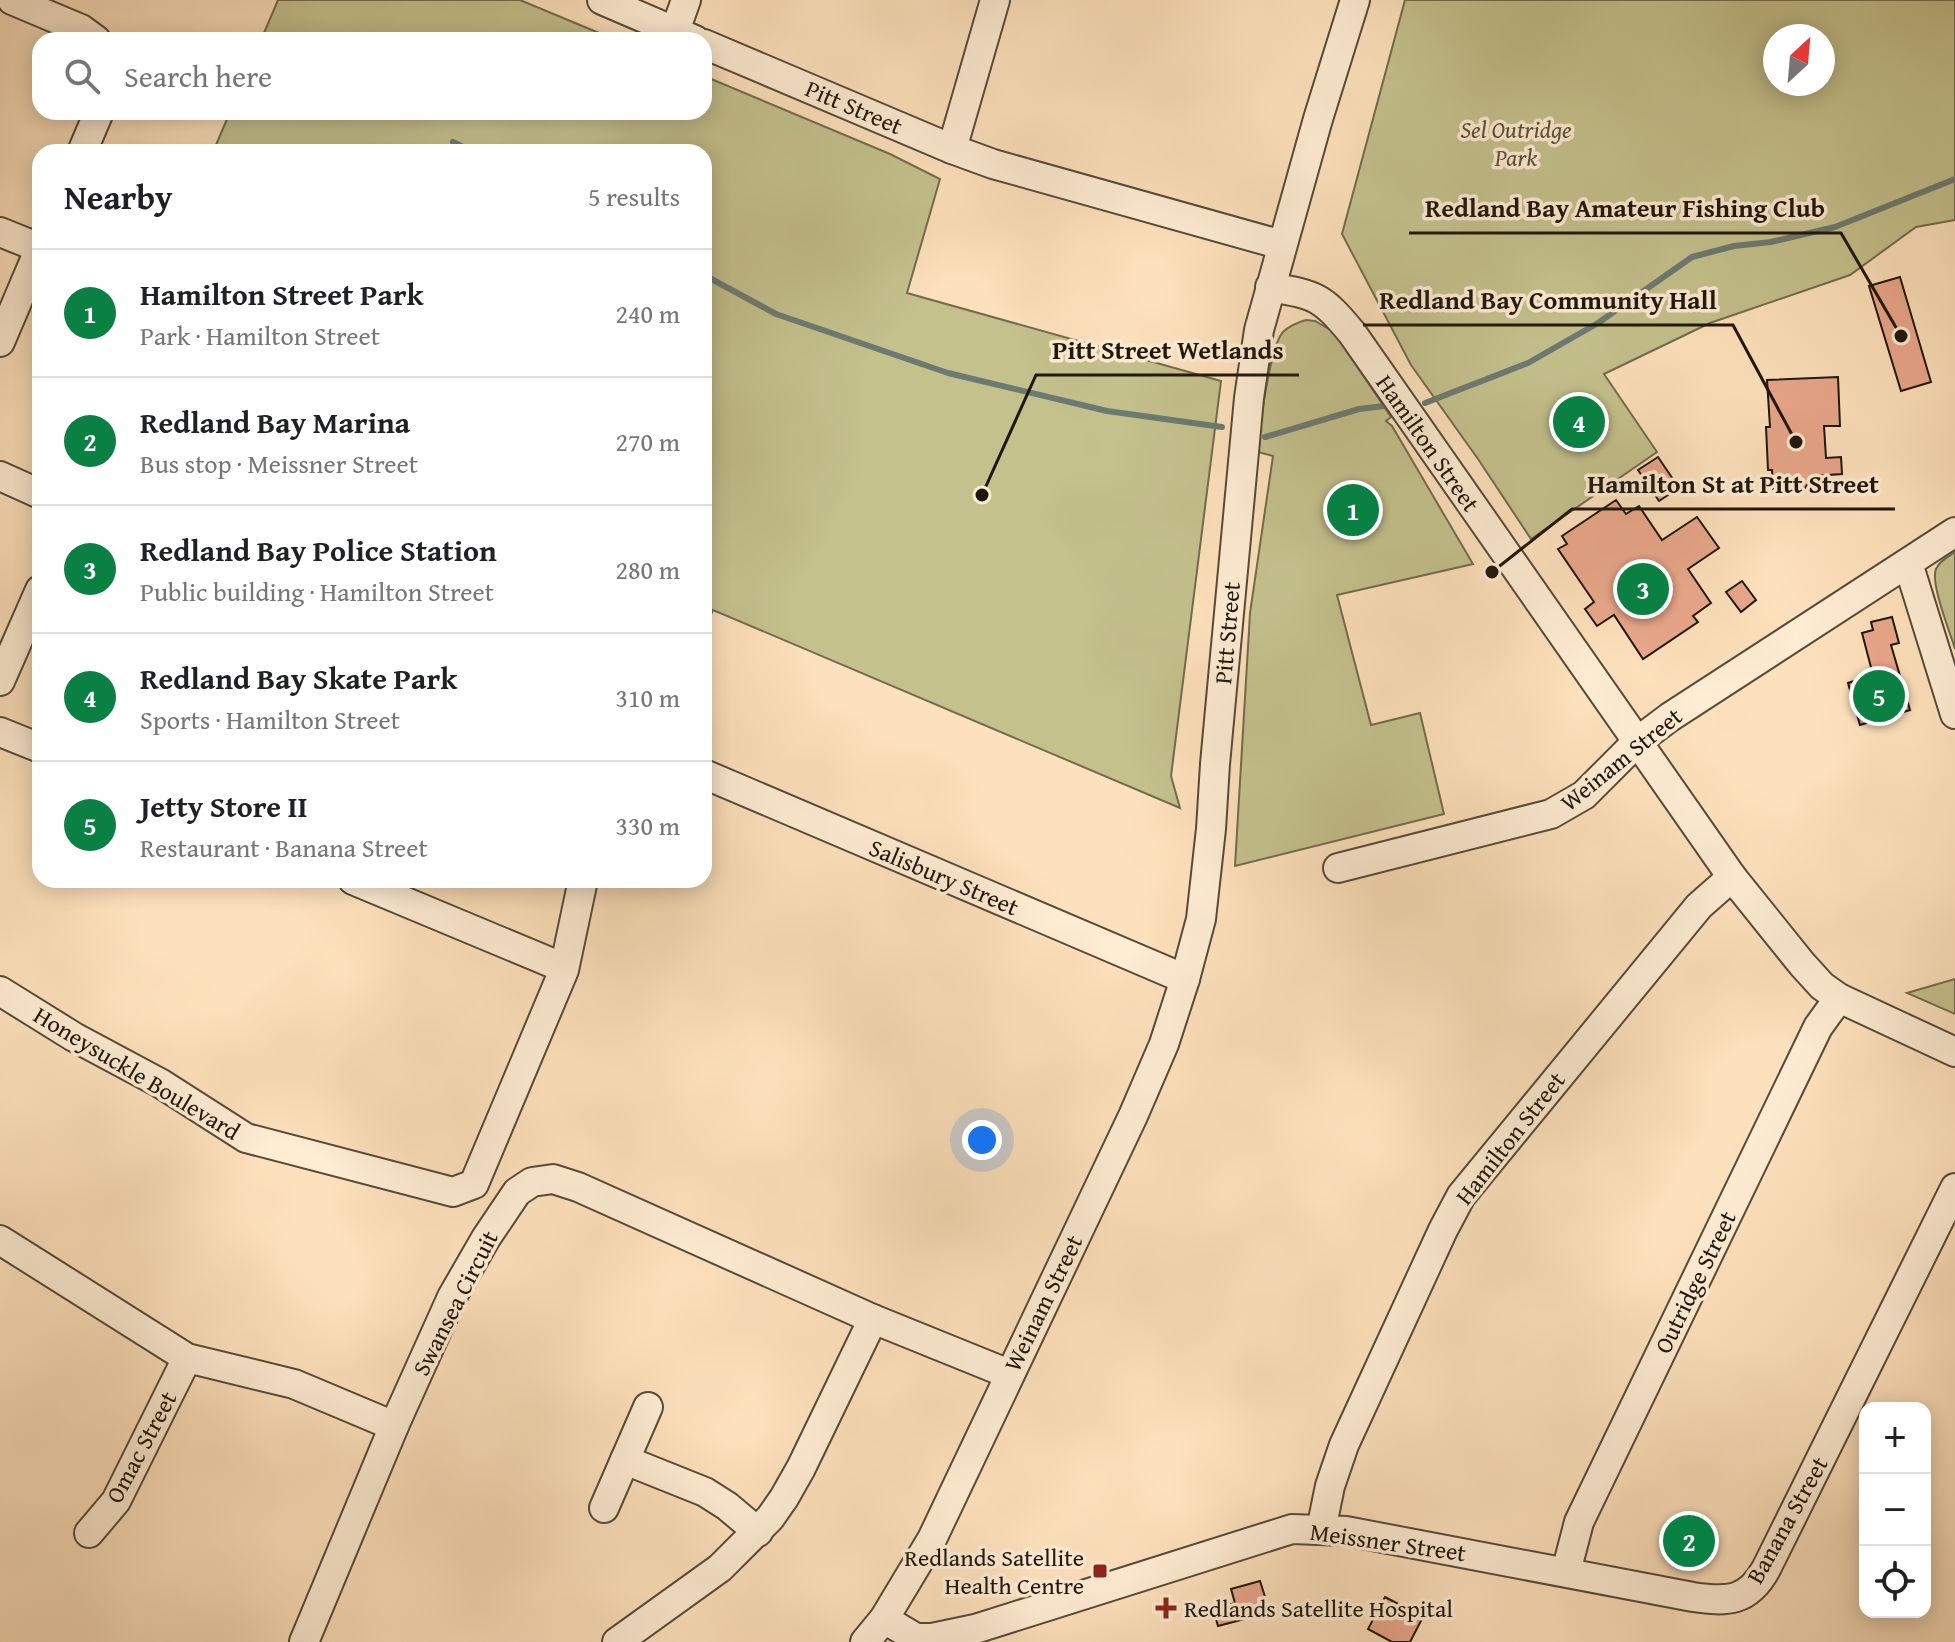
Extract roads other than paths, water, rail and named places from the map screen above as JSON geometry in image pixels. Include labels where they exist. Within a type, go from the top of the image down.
[{"type":"street","points":[[12,0],[85,32]]},
{"type":"street","points":[[602,0],[676,32]]},
{"type":"street","points":[[685,32],[686,0]]},
{"type":"street","points":[[952,149],[995,0]]},
{"type":"street","points":[[1270,287],[1355,0]]},
{"type":"street","name":"Pitt Street","points":[[712,47],[993,164],[1282,245]]},
{"type":"street","points":[[85,144],[96,120]]},
{"type":"street","points":[[0,232],[32,245]]},
{"type":"street","points":[[0,342],[32,267]]},
{"type":"street","name":"Pitt Street","points":[[1185,979],[1201,919],[1249,398],[1259,330],[1270,287]]},
{"type":"street","name":"Hamilton Street","points":[[1270,287],[1316,298],[1330,306],[1352,333],[1732,877],[1802,964],[1822,986],[1839,998],[1955,1052]]},
{"type":"street","points":[[0,476],[32,490]]},
{"type":"street","name":"Weinam Street","points":[[1338,868],[1551,814],[1584,795],[1638,741],[1955,532]]},
{"type":"street","points":[[1908,563],[1955,714]]},
{"type":"street","points":[[0,681],[32,608]]},
{"type":"street","points":[[0,732],[32,745]]},
{"type":"street","name":"Salisbury Street","points":[[712,777],[1185,979]]},
{"type":"street","name":"Hamilton Street","points":[[1321,1530],[1330,1486],[1344,1445],[1461,1196],[1699,906],[1732,877]]},
{"type":"street","points":[[372,888],[564,968]]},
{"type":"street","name":"Honeysuckle Boulevard","points":[[0,991],[74,1037],[160,1083],[246,1138],[453,1192],[474,1184],[564,968],[581,888]]},
{"type":"street","name":"Weinam Street","points":[[884,1619],[932,1539],[1133,1116],[1164,1044],[1185,979]]},
{"type":"street","name":"Outridge Street","points":[[1566,1572],[1579,1522],[1818,1027],[1839,998]]},
{"type":"street","name":"Swansea Circuit","points":[[304,1642],[394,1426],[452,1297],[505,1208],[517,1192],[532,1182],[553,1179],[578,1187],[873,1319],[1009,1374]]},
{"type":"street","name":"Banana Street","points":[[1745,1594],[1759,1582],[1766,1569],[1955,1188]]},
{"type":"street","points":[[0,1240],[187,1358],[294,1384],[394,1426]]},
{"type":"street","points":[[617,1642],[720,1568],[758,1532],[784,1498],[801,1468],[873,1319]]},
{"type":"street","name":"Omac Street","points":[[89,1533],[116,1501],[187,1358]]},
{"type":"street","points":[[604,1508],[648,1407]]},
{"type":"street","points":[[625,1460],[705,1492],[758,1532]]},
{"type":"street","name":"Meissner Street","points":[[884,1619],[916,1638],[932,1638],[975,1629],[1292,1529],[1346,1531],[1713,1600],[1734,1599],[1745,1594]]},
{"type":"street","points":[[865,1642],[884,1619]]},
{"type":"waterway","points":[[453,142],[457,144]]},
{"type":"waterway","points":[[1425,403],[1528,363],[1598,323],[1692,257],[1835,227],[1955,179]]},
{"type":"waterway","points":[[712,279],[776,314],[948,373],[1107,411],[1222,427]]},
{"type":"waterway","points":[[1265,437],[1359,409],[1384,406]]},
{"type":"place","name":"Redland Bay Amateur Fishing Club","points":[[1901,336]]},
{"type":"place","name":"Redland Bay Skate Park","points":[[1579,422]]},
{"type":"place","name":"Redland Bay Community Hall","points":[[1796,442]]},
{"type":"place","name":"Pitt Street Wetlands","points":[[982,495]]},
{"type":"place","name":"Hamilton Street Park","points":[[1353,510]]},
{"type":"place","name":"Hamilton St at Pitt Street","points":[[1492,572]]},
{"type":"place","name":"Redland Bay Police Station","points":[[1643,589]]},
{"type":"place","name":"Jetty Store II","points":[[1879,696]]},
{"type":"place","name":"Redland Bay Marina","points":[[1689,1541]]},
{"type":"place","name":"Redlands Satellite Health Centre","points":[[1100,1571]]},
{"type":"place","name":"Redlands Satellite Hospital","points":[[1166,1608]]},
{"type":"park label","name":"Sel Outridge Park","points":[[1516,143]]}]
